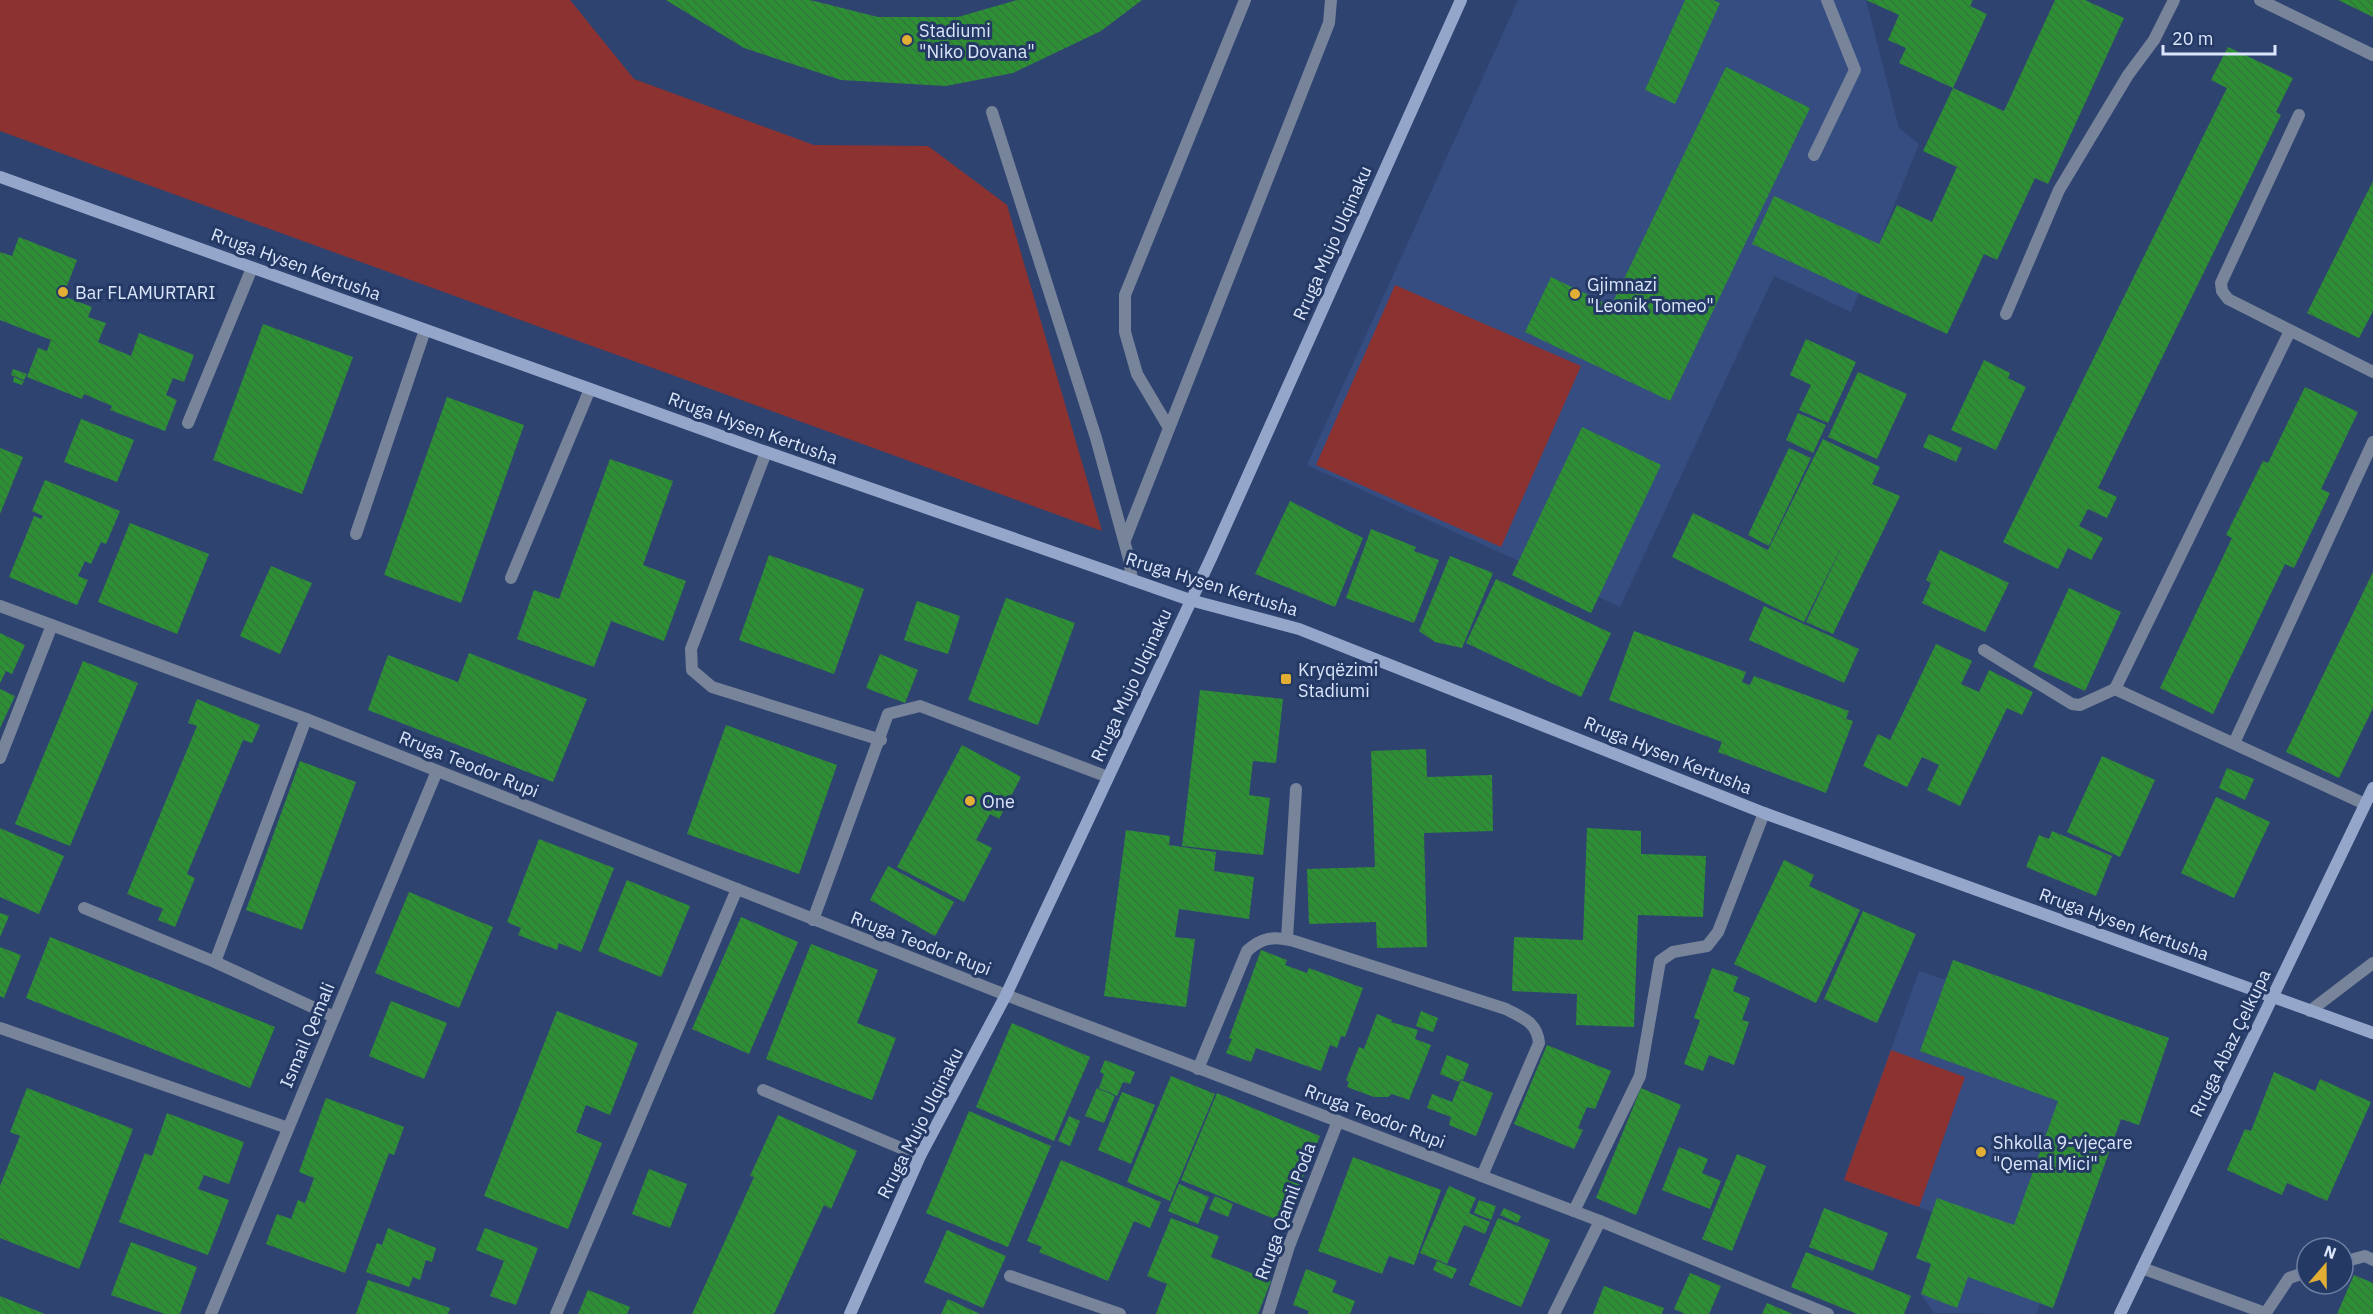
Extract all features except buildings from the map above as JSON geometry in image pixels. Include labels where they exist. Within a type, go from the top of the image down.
[{"type":"main road","name":"Rruga Mujo Ulqinaku","points":[[850,1314],[920,1156],[1006,995],[1108,777],[1461,0]]},
{"type":"main road","name":"Rruga Hysen Kertusha","points":[[0,177],[766,452],[1132,580],[1190,600],[1299,629],[1764,813],[2373,1033]]},
{"type":"main road","name":"Rruga Abaz Çelkupa","points":[[2120,1314],[2373,788]]},
{"type":"street","points":[[1169,428],[1137,374],[1125,332],[1125,295],[1245,0]]},
{"type":"street","points":[[1125,540],[1329,23],[1330,0]]},
{"type":"street","points":[[1814,155],[1855,70],[1827,0]]},
{"type":"street","points":[[2006,314],[2059,190],[2128,75],[2154,40],[2174,0]]},
{"type":"street","points":[[2260,0],[2373,55]]},
{"type":"street","points":[[992,112],[1096,438],[1125,540],[1132,580]]},
{"type":"street","points":[[2299,115],[2221,283],[2222,291],[2228,299],[2373,372]]},
{"type":"street","points":[[188,423],[252,268]]},
{"type":"street","points":[[356,534],[425,330]]},
{"type":"street","points":[[1984,650],[2072,704],[2080,705],[2115,689],[2290,331]]},
{"type":"street","points":[[512,578],[590,389]]},
{"type":"street","points":[[2234,743],[2373,442]]},
{"type":"street","points":[[766,452],[691,649],[692,670],[712,687],[881,740]]},
{"type":"street","name":"Rruga Teodor Rupi","points":[[0,606],[306,719],[1006,995],[1600,1221],[1828,1314]]},
{"type":"street","points":[[0,758],[52,625]]},
{"type":"street","points":[[2115,689],[2365,804]]},
{"type":"street","points":[[813,920],[881,740],[888,714],[920,706],[1108,777]]},
{"type":"street","points":[[215,962],[306,719]]},
{"type":"street","name":"Ismail Qemali","points":[[211,1314],[437,771]]},
{"type":"street","points":[[1287,939],[1296,789]]},
{"type":"street","points":[[1574,1212],[1640,1076],[1660,961],[1673,952],[1707,946],[1718,932],[1764,813]]},
{"type":"street","points":[[556,1314],[737,889]]},
{"type":"street","points":[[84,908],[215,962],[334,1017]]},
{"type":"street","points":[[1198,1069],[1247,951],[1260,939],[1287,939],[1506,1009],[1529,1021],[1538,1031],[1539,1043],[1482,1176]]},
{"type":"street","points":[[2310,1011],[2373,963]]},
{"type":"street","points":[[0,1028],[288,1128]]},
{"type":"street","points":[[763,1090],[920,1156]]},
{"type":"street","name":"Rruga Qamil Poda","points":[[1268,1314],[1289,1246],[1338,1121]]},
{"type":"street","points":[[1554,1314],[1600,1221]]},
{"type":"street","points":[[2355,1259],[2365,1256],[2373,1260]]},
{"type":"street","points":[[2142,1268],[2265,1313],[2289,1278],[2295,1276]]},
{"type":"street","points":[[1010,1276],[1120,1314]]},
{"type":"shaded area","points":[[0,0],[570,0],[634,79],[814,145],[928,146],[1007,205],[1102,531],[0,131]]},
{"type":"shaded area","name":"Gjimnazi \"Leonik Tomeo\"","points":[[1518,0],[1866,0],[1899,128],[1919,144],[1851,312],[1774,276],[1620,607],[1307,465]]},
{"type":"shaded area","points":[[1395,285],[1581,366],[1501,547],[1316,465]]},
{"type":"shaded area","name":"Shkolla 9-vjeçare \"Qemal Mici\"","points":[[1953,960],[2169,1038],[2139,1125],[2121,1119],[2053,1308],[2040,1304],[2036,1314],[1934,1313],[1921,1294],[1931,1264],[1916,1258],[1932,1212],[1844,1180],[1919,971],[1946,980]]},
{"type":"shaded area","points":[[1891,1050],[1965,1077],[1919,1207],[1844,1180]]},
{"type":"place","name":"Stadiumi \"Niko Dovana\"","points":[[907,40]]},
{"type":"place","name":"Bar FLAMURTARI","points":[[63,292]]},
{"type":"place","name":"Gjimnazi \"Leonik Tomeo\"","points":[[1575,294]]},
{"type":"place","name":"Kryqëzimi Stadiumi","points":[[1286,679]]},
{"type":"place","name":"One","points":[[970,801]]},
{"type":"place","name":"Shkolla 9-vjeçare \"Qemal Mici\"","points":[[1981,1152]]}]
